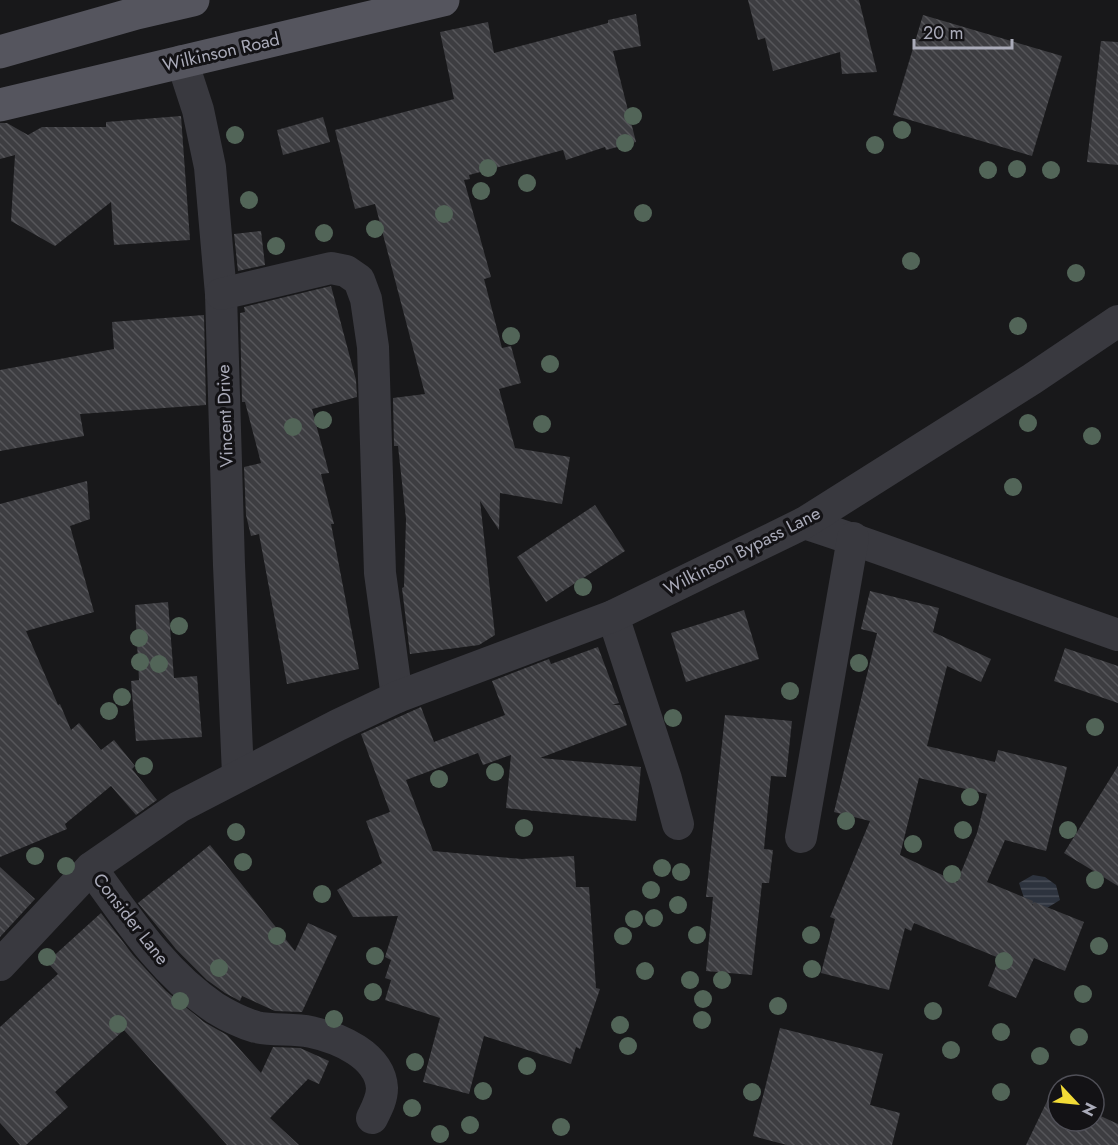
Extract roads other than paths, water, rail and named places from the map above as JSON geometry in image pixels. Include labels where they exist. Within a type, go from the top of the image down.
[{"type":"main road","points":[[0,52],[136,6],[193,0]]},
{"type":"main road","name":"Wilkinson Road","points":[[0,105],[443,0]]},
{"type":"street","name":"Vincent Drive","points":[[182,61],[198,110],[210,167],[221,294],[228,553],[238,775]]},
{"type":"street","points":[[221,294],[331,268],[346,271],[359,280],[366,299],[372,347],[380,573],[397,697]]},
{"type":"street","name":"Wilkinson Bypass Lane","points":[[0,965],[91,868],[179,807],[238,775],[397,697],[613,616],[804,523],[1032,379],[1118,321]]},
{"type":"street","points":[[804,523],[853,538],[986,589],[1118,635]]},
{"type":"street","points":[[801,837],[853,538]]},
{"type":"street","points":[[613,616],[666,779],[678,824]]},
{"type":"street","name":"Consider Lane","points":[[91,868],[148,947],[183,982],[214,1007],[235,1020],[258,1027],[309,1032],[331,1037],[353,1047],[372,1064],[382,1087],[381,1100],[372,1118]]}]
